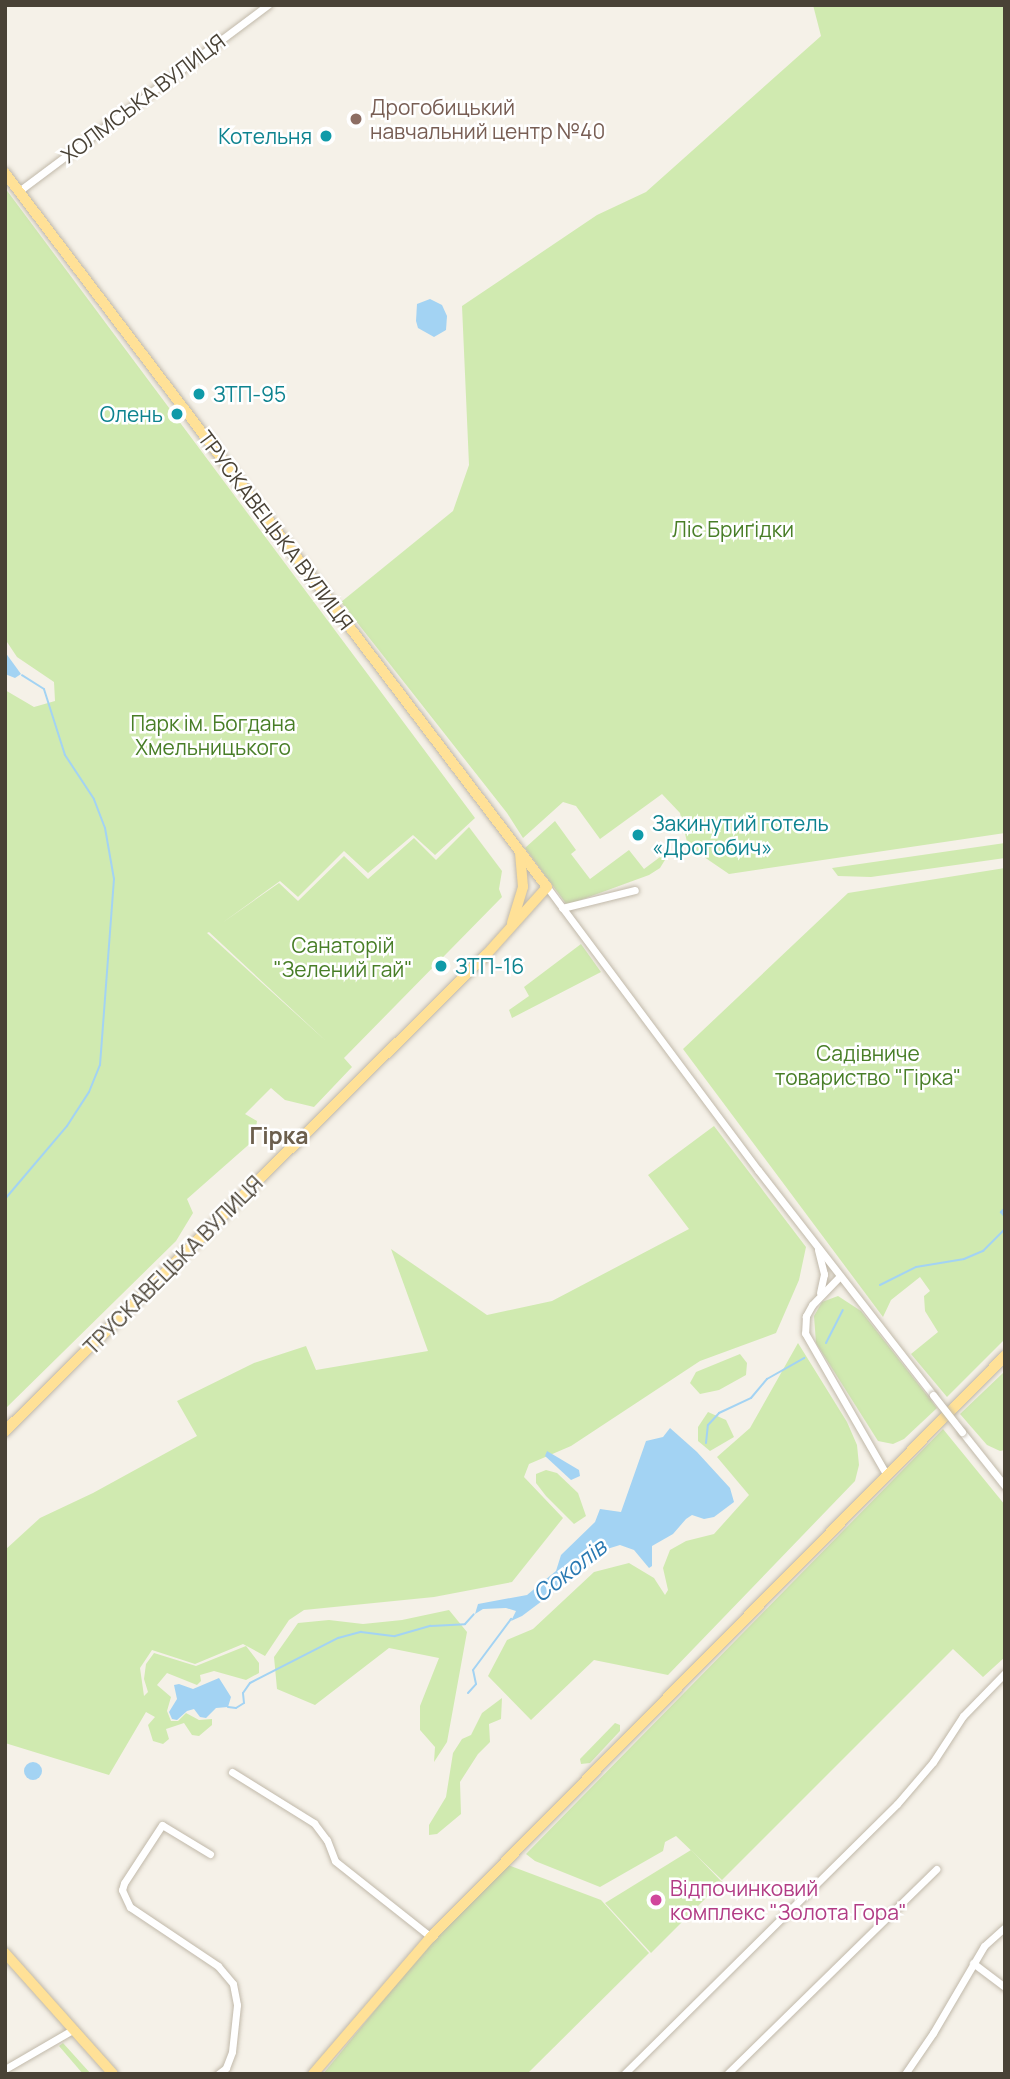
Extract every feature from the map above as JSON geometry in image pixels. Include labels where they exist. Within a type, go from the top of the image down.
[{"type":"main road","name":"ТРУСКАВЕЦЬКА ВУЛИЦЯ","points":[[5,173],[547,887],[507,933],[5,1431]]},
{"type":"main road","points":[[507,933],[521,901],[523,887],[519,849]]},
{"type":"main road","points":[[313,2074],[430,1937],[1005,1356]]},
{"type":"main road","points":[[5,1953],[113,2074]]},
{"type":"street","name":"ХОЛМСЬКА ВУЛИЦЯ","points":[[19,191],[268,5]]},
{"type":"street","name":"ТРУСКАВЕЦЬКА ВУЛИЦЯ","points":[[547,887],[840,1276],[1003,1481]]},
{"type":"street","points":[[562,908],[635,890]]},
{"type":"street","points":[[815,1243],[824,1274],[820,1293]]},
{"type":"street","points":[[840,1276],[820,1293],[806,1316],[805,1334],[886,1474]]},
{"type":"street","points":[[624,2074],[897,1804],[933,1762],[963,1716],[1005,1672]]},
{"type":"street","points":[[232,1772],[314,1823],[327,1840],[331,1854],[341,1868],[430,1937]]},
{"type":"street","points":[[210,1854],[162,1825],[124,1883],[126,1902],[218,1966],[233,1984],[237,2005],[232,2052],[226,2068],[218,2074]]},
{"type":"street","points":[[727,2074],[936,1869]]},
{"type":"street","points":[[905,2074],[984,1946],[1005,1927]]},
{"type":"street","points":[[973,1963],[1005,1987]]},
{"type":"street","points":[[5,2069],[74,2029]]},
{"type":"green space","name":"Ліс Бриґідки","points":[[813,5],[1005,5],[1005,833],[729,874],[688,846],[680,813],[662,794],[600,839],[576,806],[563,802],[523,838],[507,813],[341,602],[453,511],[469,465],[462,306],[597,215],[646,192],[821,36]]},
{"type":"green space","name":"Парк ім. Богдана Хмельницького","points":[[5,188],[475,818],[435,855],[413,835],[368,873],[344,851],[298,897],[280,881],[222,923],[279,883],[298,901],[344,856],[368,879],[414,838],[436,860],[469,827],[502,871],[499,889],[502,897],[344,1058],[352,1067],[314,1107],[285,1100],[271,1088],[245,1114],[257,1121],[254,1140],[187,1199],[193,1213],[176,1241],[5,1409],[5,690],[34,707],[55,701],[54,682],[17,657],[5,639]],"holes":[[[209,932],[327,1042],[207,933]]]},
{"type":"green space","points":[[555,821],[576,850],[571,854],[590,879],[629,850],[644,869],[668,851],[668,855],[660,868],[649,875],[567,905],[525,848]]},
{"type":"green space","points":[[1005,843],[1005,858],[871,877],[838,876],[832,868]]},
{"type":"green space","name":"Садівниче товариство \"Гірка\"","points":[[1005,868],[1005,1339],[947,1397],[911,1354],[938,1332],[925,1311],[924,1296],[930,1291],[920,1277],[891,1300],[883,1317],[683,1049],[848,893]]},
{"type":"green space","points":[[581,944],[601,972],[512,1018],[509,1010],[529,996],[524,987]]},
{"type":"green space","points":[[714,1126],[806,1247],[799,1280],[776,1333],[700,1361],[571,1446],[529,1464],[524,1477],[563,1518],[512,1582],[434,1597],[304,1610],[289,1620],[265,1656],[243,1644],[195,1664],[152,1650],[140,1668],[144,1696],[148,1692],[144,1679],[146,1664],[154,1653],[196,1666],[246,1646],[259,1663],[259,1673],[246,1680],[214,1671],[200,1675],[201,1681],[197,1685],[167,1673],[157,1685],[171,1697],[167,1711],[171,1721],[178,1721],[186,1713],[199,1720],[212,1719],[212,1725],[199,1736],[192,1735],[184,1723],[166,1729],[169,1739],[163,1744],[153,1741],[148,1725],[155,1717],[146,1712],[109,1775],[5,1743],[5,1550],[40,1518],[93,1493],[197,1436],[177,1401],[254,1363],[306,1346],[316,1370],[428,1351],[391,1249],[487,1315],[552,1301],[689,1229],[648,1175]]},
{"type":"green space","points":[[838,1296],[861,1311],[937,1408],[904,1439],[893,1444],[878,1441],[816,1343],[814,1316],[822,1302]]},
{"type":"green space","points":[[798,1343],[847,1422],[857,1445],[859,1465],[855,1481],[668,1675],[594,1660],[531,1720],[488,1676],[507,1640],[533,1629],[594,1572],[629,1563],[654,1578],[665,1595],[668,1590],[663,1568],[670,1550],[686,1541],[714,1534],[749,1495],[717,1457],[750,1428]]},
{"type":"green space","points":[[740,1354],[747,1363],[746,1375],[719,1390],[700,1394],[690,1383],[696,1372]]},
{"type":"green space","points":[[1005,1371],[1005,1450],[1000,1451],[987,1445],[960,1414]]},
{"type":"green space","points":[[708,1412],[726,1420],[734,1437],[710,1451],[698,1441],[698,1427]]},
{"type":"green space","points":[[943,1429],[1005,1505],[1005,1657],[983,1677],[953,1649],[722,1880],[676,1836],[665,1842],[663,1851],[600,1887],[535,1861],[526,1854]]},
{"type":"green space","points":[[546,1470],[557,1473],[578,1493],[586,1516],[574,1524],[546,1496],[536,1483],[536,1474]]},
{"type":"green space","points":[[449,1610],[467,1632],[447,1742],[434,1762],[435,1747],[420,1730],[420,1706],[439,1658],[389,1648],[315,1705],[277,1689],[274,1657],[298,1623],[329,1620],[363,1624],[402,1620]]},
{"type":"green space","points":[[502,1698],[501,1719],[489,1724],[490,1742],[478,1754],[460,1782],[461,1814],[437,1834],[429,1835],[429,1825],[446,1797],[453,1753],[462,1739],[471,1735],[482,1713]]},
{"type":"green space","points":[[615,1723],[620,1725],[620,1731],[590,1763],[581,1764],[580,1759]]},
{"type":"green space","name":"Відпочинковий комплекс \"Золота Гора\"","points":[[691,1850],[722,1882],[651,1953],[605,1903]]},
{"type":"green space","points":[[508,1865],[601,1900],[649,1953],[527,2074],[323,2074],[421,1954]]},
{"type":"green space","points":[[63,2043],[91,2074],[83,2074],[59,2046]]},
{"type":"water","points":[[430,299],[442,305],[447,316],[446,330],[434,337],[418,328],[416,321],[417,304]]},
{"type":"water","points":[[5,652],[21,674],[15,678],[5,674]]},
{"type":"water","points":[[670,1428],[697,1452],[730,1488],[734,1502],[714,1517],[704,1519],[692,1515],[686,1519],[673,1534],[652,1546],[652,1566],[649,1568],[634,1550],[620,1545],[580,1564],[570,1580],[522,1616],[511,1621],[516,1611],[506,1608],[483,1609],[475,1614],[478,1604],[527,1595],[556,1571],[561,1555],[595,1522],[600,1509],[621,1512],[646,1441],[663,1437]]},
{"type":"water","points":[[547,1451],[579,1470],[580,1476],[571,1480],[545,1456]]},
{"type":"water","points":[[219,1678],[231,1697],[228,1707],[216,1708],[206,1718],[200,1717],[194,1709],[187,1711],[177,1720],[172,1719],[169,1712],[177,1699],[174,1685],[193,1689]]},
{"type":"water","points":[[29,1762],[37,1762],[42,1771],[40,1778],[29,1780],[24,1775],[24,1767]]},
{"type":"waterway","points":[[5,1199],[67,1126],[89,1092],[100,1065],[114,879],[105,828],[94,799],[65,755],[44,689],[22,675]]},
{"type":"waterway","name":"Соколів","points":[[1005,1208],[1001,1212],[1005,1217]]},
{"type":"waterway","name":"Соколів","points":[[880,1285],[916,1267],[964,1259],[983,1251],[1005,1229]]},
{"type":"waterway","name":"Соколів","points":[[826,1343],[843,1310]]},
{"type":"waterway","name":"Соколів","points":[[706,1443],[708,1425],[719,1413],[751,1398],[767,1379],[804,1358]]},
{"type":"waterway","name":"Соколів","points":[[228,1707],[236,1708],[244,1703],[243,1693],[250,1683],[338,1638],[361,1632],[395,1636],[431,1626],[465,1624],[474,1614]]},
{"type":"waterway","points":[[468,1693],[476,1684],[473,1670],[511,1619]]},
{"type":"place","name":"Дрогобицький навчальний центр №40","points":[[356,119]]},
{"type":"place","name":"Котельня","points":[[326,136]]},
{"type":"place","name":"ЗТП-95","points":[[199,394]]},
{"type":"place","name":"Олень","points":[[177,414]]},
{"type":"place","name":"Закинутий готель «Дрогобич»","points":[[638,835]]},
{"type":"place","name":"ЗТП-16","points":[[441,966]]},
{"type":"place","name":"Відпочинковий комплекс \"Золота Гора\"","points":[[656,1900]]},
{"type":"district","name":"Гірка","points":[[279,1135]]},
{"type":"park label","name":"Санаторій \"Зелений гай\"","points":[[343,957]]}]
